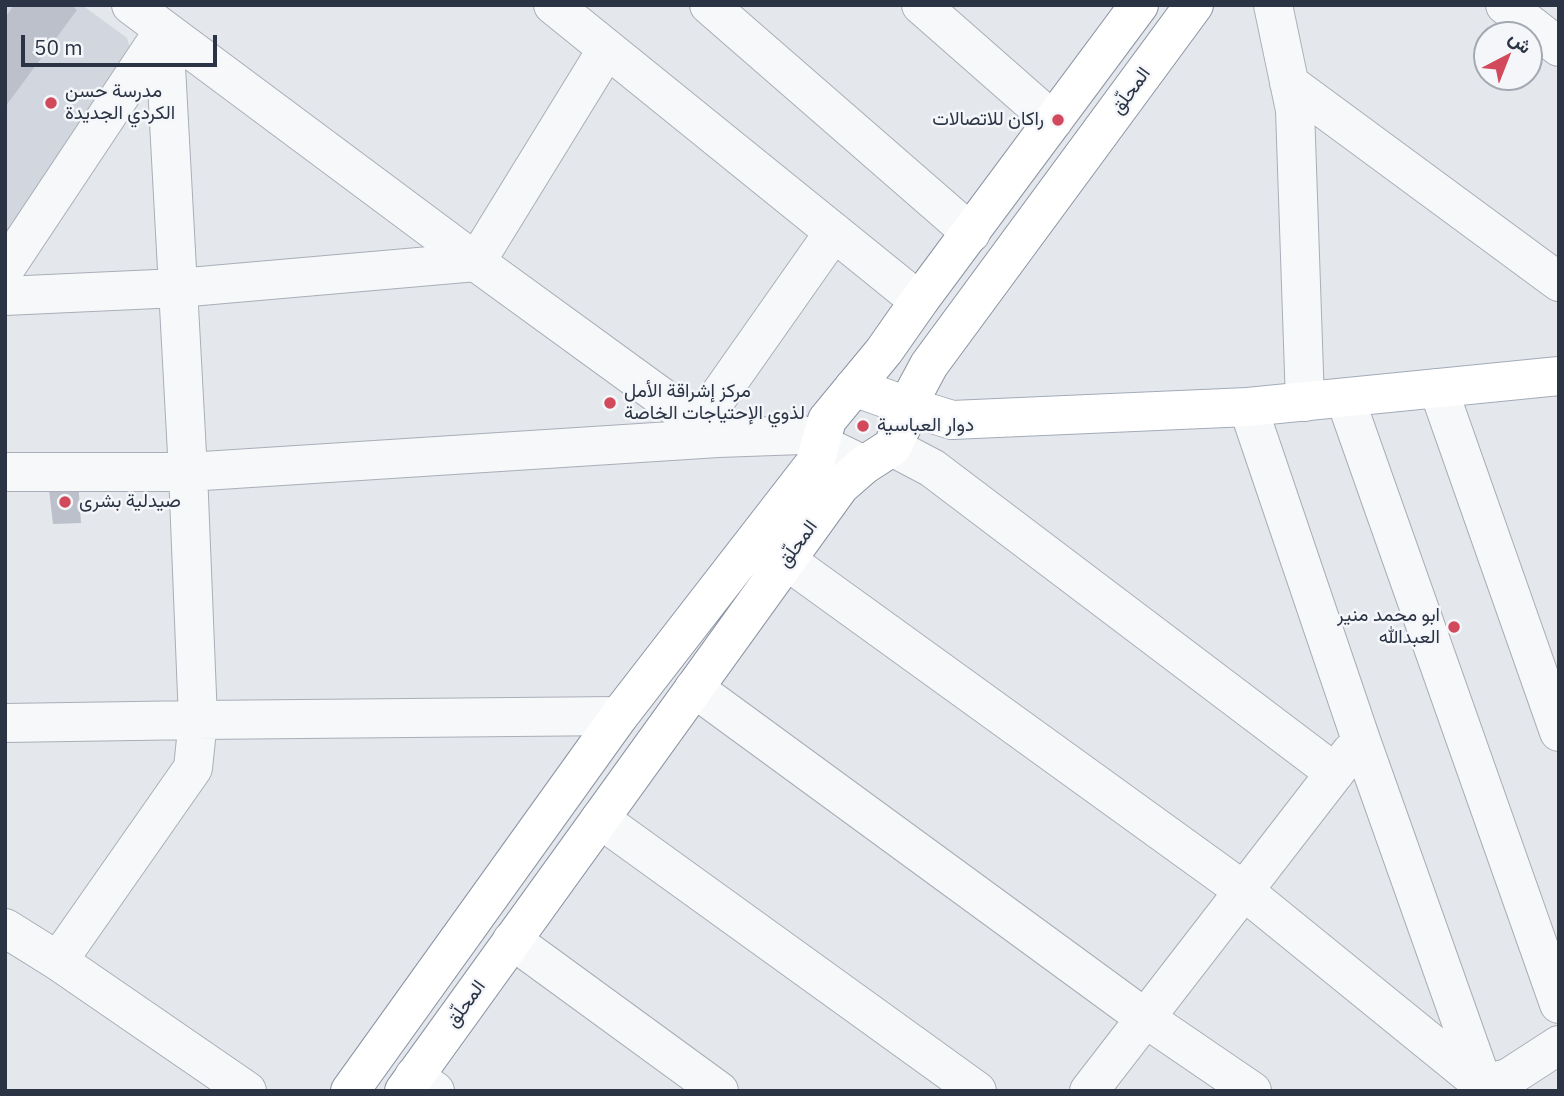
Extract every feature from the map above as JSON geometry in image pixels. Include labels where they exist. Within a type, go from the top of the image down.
[{"type":"main road","name":"المحلّق","points":[[350,1091],[619,716],[815,463],[827,419],[884,351],[1139,5]]},
{"type":"main road","name":"المحلّق","points":[[417,1086],[512,940],[840,486],[878,456],[903,424],[907,406],[929,365],[1194,5]]},
{"type":"main road","points":[[854,387],[952,420],[1248,407],[1559,376]]},
{"type":"street","points":[[131,5],[708,431]]},
{"type":"street","points":[[553,5],[919,301]]},
{"type":"street","points":[[709,5],[971,233]]},
{"type":"street","points":[[921,5],[1053,121]]},
{"type":"street","points":[[1273,5],[1295,110],[1305,402]]},
{"type":"street","points":[[1505,5],[1559,47]]},
{"type":"street","points":[[5,269],[164,30]]},
{"type":"street","points":[[58,961],[193,768],[198,720],[188,472],[164,30]]},
{"type":"street","points":[[476,262],[607,49]]},
{"type":"street","points":[[1289,83],[1559,282]]},
{"type":"street","points":[[708,431],[834,232]]},
{"type":"street","points":[[5,296],[178,288],[476,262]]},
{"type":"street","points":[[1438,388],[1559,732]]},
{"type":"street","points":[[1345,398],[1559,1004]]},
{"type":"street","points":[[1248,407],[1361,740],[1484,1089]]},
{"type":"street","points":[[5,472],[188,472],[708,431],[802,435],[820,443],[932,468],[1335,773]]},
{"type":"street","points":[[786,560],[1244,891],[1484,1089]]},
{"type":"street","points":[[694,688],[1145,1018],[1252,1091]]},
{"type":"street","points":[[5,723],[619,716]]},
{"type":"street","points":[[1089,1091],[1361,740]]},
{"type":"street","points":[[600,819],[977,1091]]},
{"type":"street","points":[[5,928],[58,961],[247,1091]]},
{"type":"street","points":[[512,940],[719,1091]]},
{"type":"street","points":[[1484,1089],[1508,1078],[1559,1045]]},
{"type":"shaded area","points":[[5,5],[82,5],[127,38],[132,55],[5,235]]},
{"type":"building","points":[[14,5],[71,5],[77,10],[5,107],[5,18]]},
{"type":"building","name":"صيدلية بشرى","points":[[48,481],[78,481],[81,523],[53,524]]},
{"type":"place","name":"مدرسة حسن الكردي الجديدة","points":[[51,103]]},
{"type":"place","name":"راكان للاتصالات","points":[[1058,120]]},
{"type":"place","name":"مركز إشراقة الأمل لذوي الإحتياجات الخاصة","points":[[610,403]]},
{"type":"place","name":"دوار العباسية","points":[[863,426]]},
{"type":"place","name":"صيدلية بشرى","points":[[65,502]]},
{"type":"place","name":"ابو محمد منير العبدالله","points":[[1454,627]]}]
